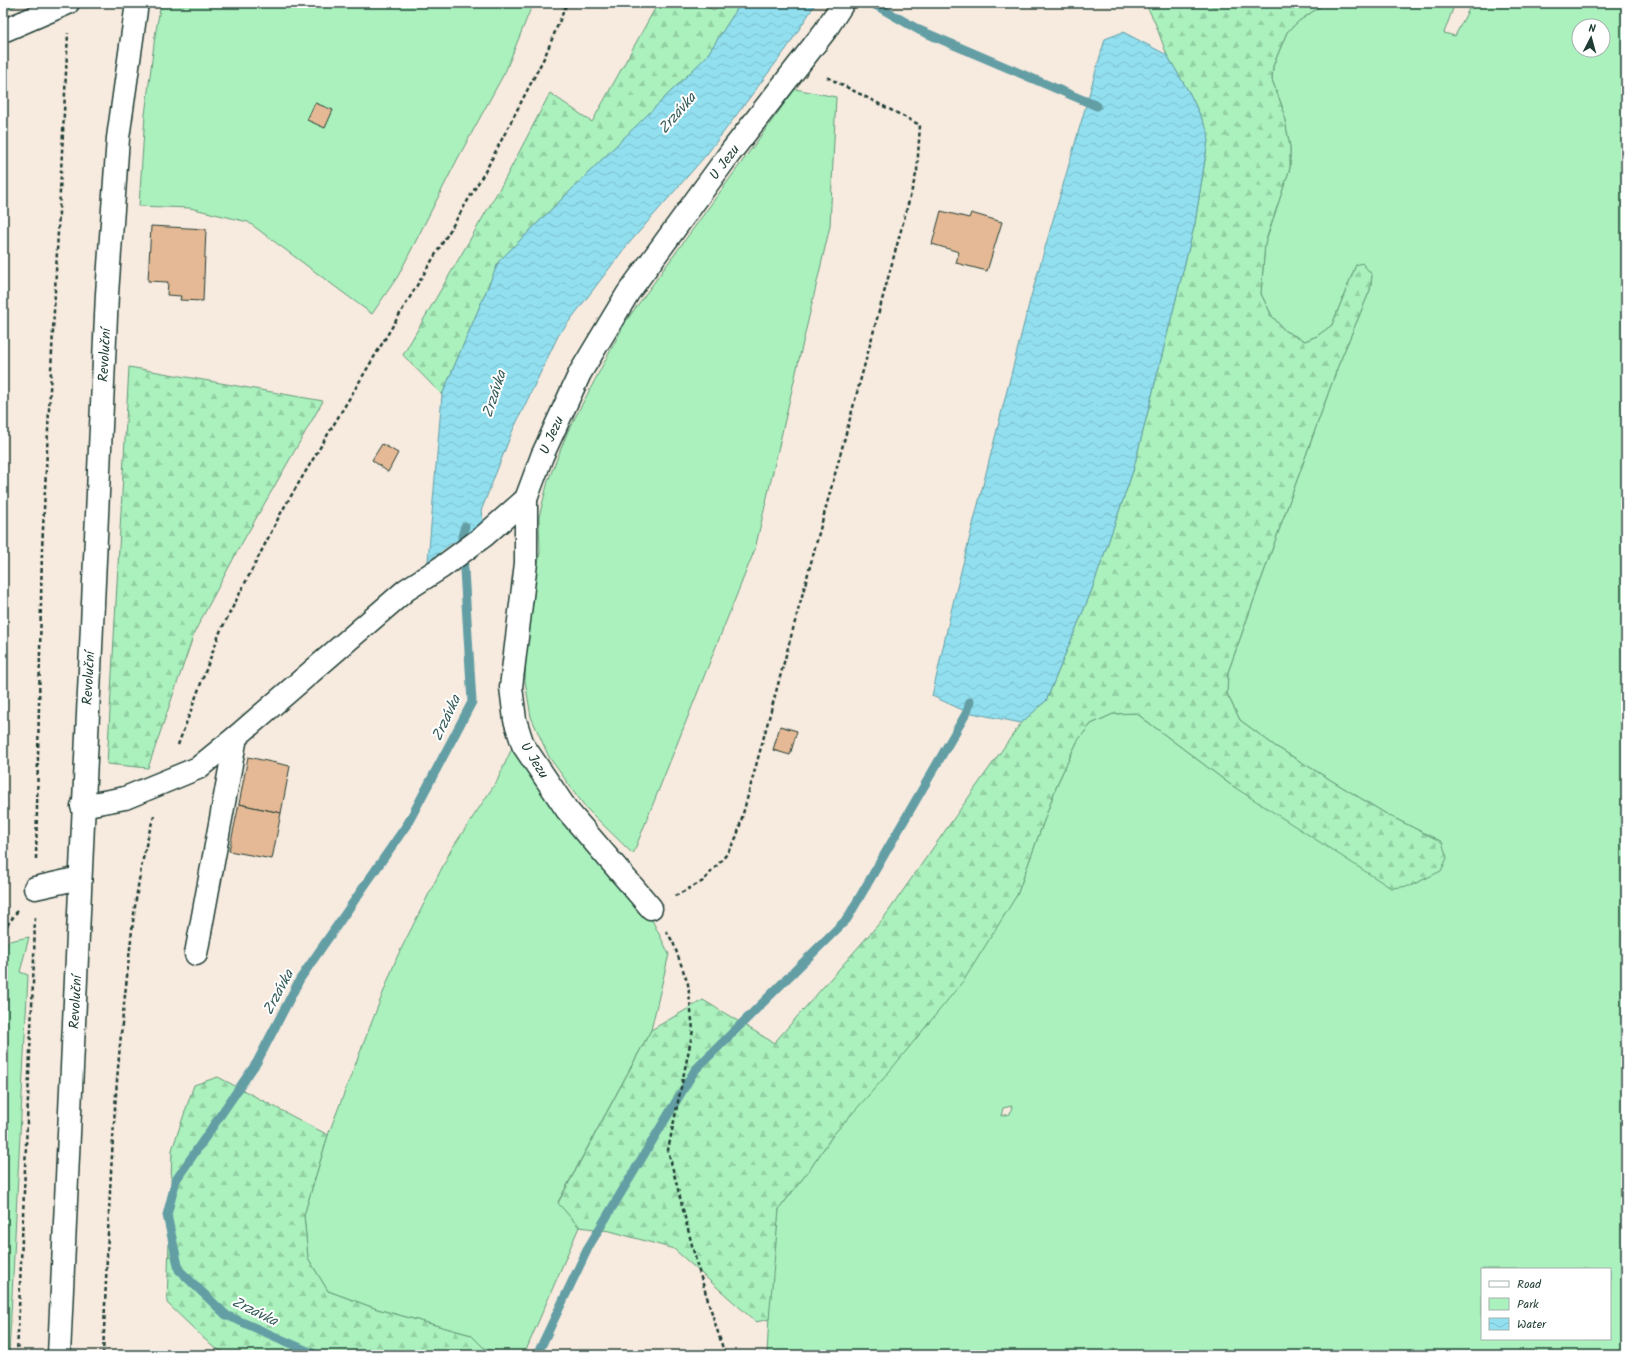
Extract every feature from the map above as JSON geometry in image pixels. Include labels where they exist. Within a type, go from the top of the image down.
[{"type":"main road","points":[[3,31],[68,3]]},
{"type":"main road","name":"Revoluční","points":[[59,1355],[82,806],[106,310],[114,181],[124,90],[137,3]]},
{"type":"main road","name":"U Jezu","points":[[651,908],[567,810],[523,745],[515,720],[511,687],[526,563],[526,499],[542,456],[580,374],[628,293],[730,153],[826,31],[843,3]]},
{"type":"main road","points":[[82,806],[125,798],[198,768],[406,590],[442,567],[484,536],[526,499]]},
{"type":"main road","points":[[196,954],[236,737]]},
{"type":"main road","points":[[35,888],[79,887]]},
{"type":"path","points":[[103,1355],[114,1109],[132,927],[146,846],[164,783],[220,632],[282,511],[486,170],[545,56],[567,3]]},
{"type":"path","points":[[17,1355],[34,959],[42,549],[68,26]]},
{"type":"path","points":[[725,1355],[697,1265],[668,1150],[693,1030],[688,984],[674,942],[651,908],[704,881],[727,854],[738,836],[917,171],[920,125],[800,63]]},
{"type":"green space","points":[[3,3],[20,3],[3,13]]},
{"type":"green space","points":[[161,3],[533,3],[506,70],[458,158],[398,276],[372,314],[248,222],[190,208],[139,206],[145,115],[155,36]]},
{"type":"green space","points":[[658,3],[696,3],[715,10],[718,3],[741,3],[706,57],[499,261],[442,395],[403,355],[504,181],[550,93],[592,122]]},
{"type":"green space","points":[[1145,3],[1325,3],[1299,21],[1287,32],[1273,66],[1272,80],[1282,106],[1290,147],[1290,168],[1265,243],[1261,294],[1272,316],[1285,331],[1305,341],[1317,336],[1332,325],[1356,265],[1362,263],[1372,275],[1370,290],[1338,366],[1228,672],[1227,694],[1240,720],[1275,746],[1388,815],[1442,842],[1447,858],[1441,871],[1410,886],[1391,888],[1231,785],[1136,713],[1113,714],[1091,724],[1078,740],[1058,782],[1017,895],[964,980],[884,1078],[833,1135],[810,1169],[779,1209],[769,1319],[756,1322],[674,1249],[610,1231],[579,1227],[558,1203],[651,1030],[703,1000],[774,1043],[883,919],[1021,723],[1046,701],[1091,592],[1133,471],[1195,223],[1209,134],[1190,94],[1167,55],[1154,20]]},
{"type":"green space","points":[[1325,3],[1455,3],[1444,33],[1455,36],[1472,3],[1626,3],[1626,1355],[767,1355],[770,1294],[779,1209],[810,1169],[833,1135],[1017,895],[1058,782],[1078,740],[1091,724],[1113,714],[1136,713],[1231,785],[1442,842],[1388,815],[1275,746],[1240,720],[1227,694],[1228,672],[1338,366],[1370,290],[1372,275],[1362,264],[1356,265],[1332,325],[1317,336],[1305,341],[1285,331],[1272,316],[1261,294],[1265,243],[1290,168],[1290,147],[1282,106],[1272,80],[1273,66],[1287,32],[1299,21]],"holes":[[[1012,1106],[1010,1114],[1001,1116],[1003,1108]]]},
{"type":"green space","points":[[795,89],[836,97],[830,226],[755,549],[633,854],[586,808],[549,757],[531,717],[525,681],[527,622],[540,552],[539,517],[548,481],[568,431],[626,321]]},
{"type":"green space","points":[[129,367],[323,401],[238,550],[195,631],[148,768],[107,764]]},
{"type":"green space","points":[[512,748],[546,799],[605,862],[652,920],[669,954],[651,1030],[558,1202],[579,1227],[524,1355],[506,1355],[484,1348],[471,1335],[377,1309],[328,1291],[308,1258],[304,1215],[328,1135],[397,957],[451,850],[497,781]]},
{"type":"green space","points":[[29,937],[20,972],[28,975],[9,1355],[3,1355],[3,949],[9,941]]},
{"type":"green space","points":[[218,1077],[328,1135],[304,1215],[308,1258],[328,1291],[377,1309],[471,1335],[484,1348],[506,1355],[230,1355],[213,1347],[167,1303],[172,1150],[194,1085]]},
{"type":"water","points":[[741,3],[816,3],[787,48],[707,154],[624,249],[558,336],[512,432],[481,511],[483,522],[428,561],[442,395],[499,261],[706,57]]},
{"type":"water","points":[[1123,32],[1167,55],[1190,94],[1209,134],[1195,223],[1133,471],[1091,592],[1046,701],[1021,723],[967,712],[932,696],[953,603],[1030,300],[1105,39]]},
{"type":"pier","points":[[483,522],[483,524],[441,554],[440,552]]},
{"type":"building","points":[[315,103],[333,110],[325,128],[307,120]]},
{"type":"building","points":[[941,211],[969,218],[971,213],[1002,222],[987,271],[956,263],[959,252],[932,244]]},
{"type":"building","points":[[151,226],[206,229],[203,301],[180,300],[181,296],[167,295],[168,282],[148,281]]},
{"type":"building","points":[[382,444],[398,453],[388,472],[372,460]]},
{"type":"building","points":[[780,726],[797,731],[790,755],[773,750]]},
{"type":"building","points":[[248,757],[290,766],[281,813],[239,804]]},
{"type":"building","points":[[239,804],[281,813],[272,859],[229,851]]},
{"type":"waterway","points":[[872,3],[919,30],[1097,106]]},
{"type":"waterway","name":"Zrzávka","points":[[317,1355],[226,1315],[179,1270],[167,1215],[176,1180],[257,1062],[300,979],[408,823],[472,702],[462,537],[465,526]]},
{"type":"waterway","points":[[537,1355],[589,1246],[695,1070],[847,919],[967,712],[970,702]]}]
